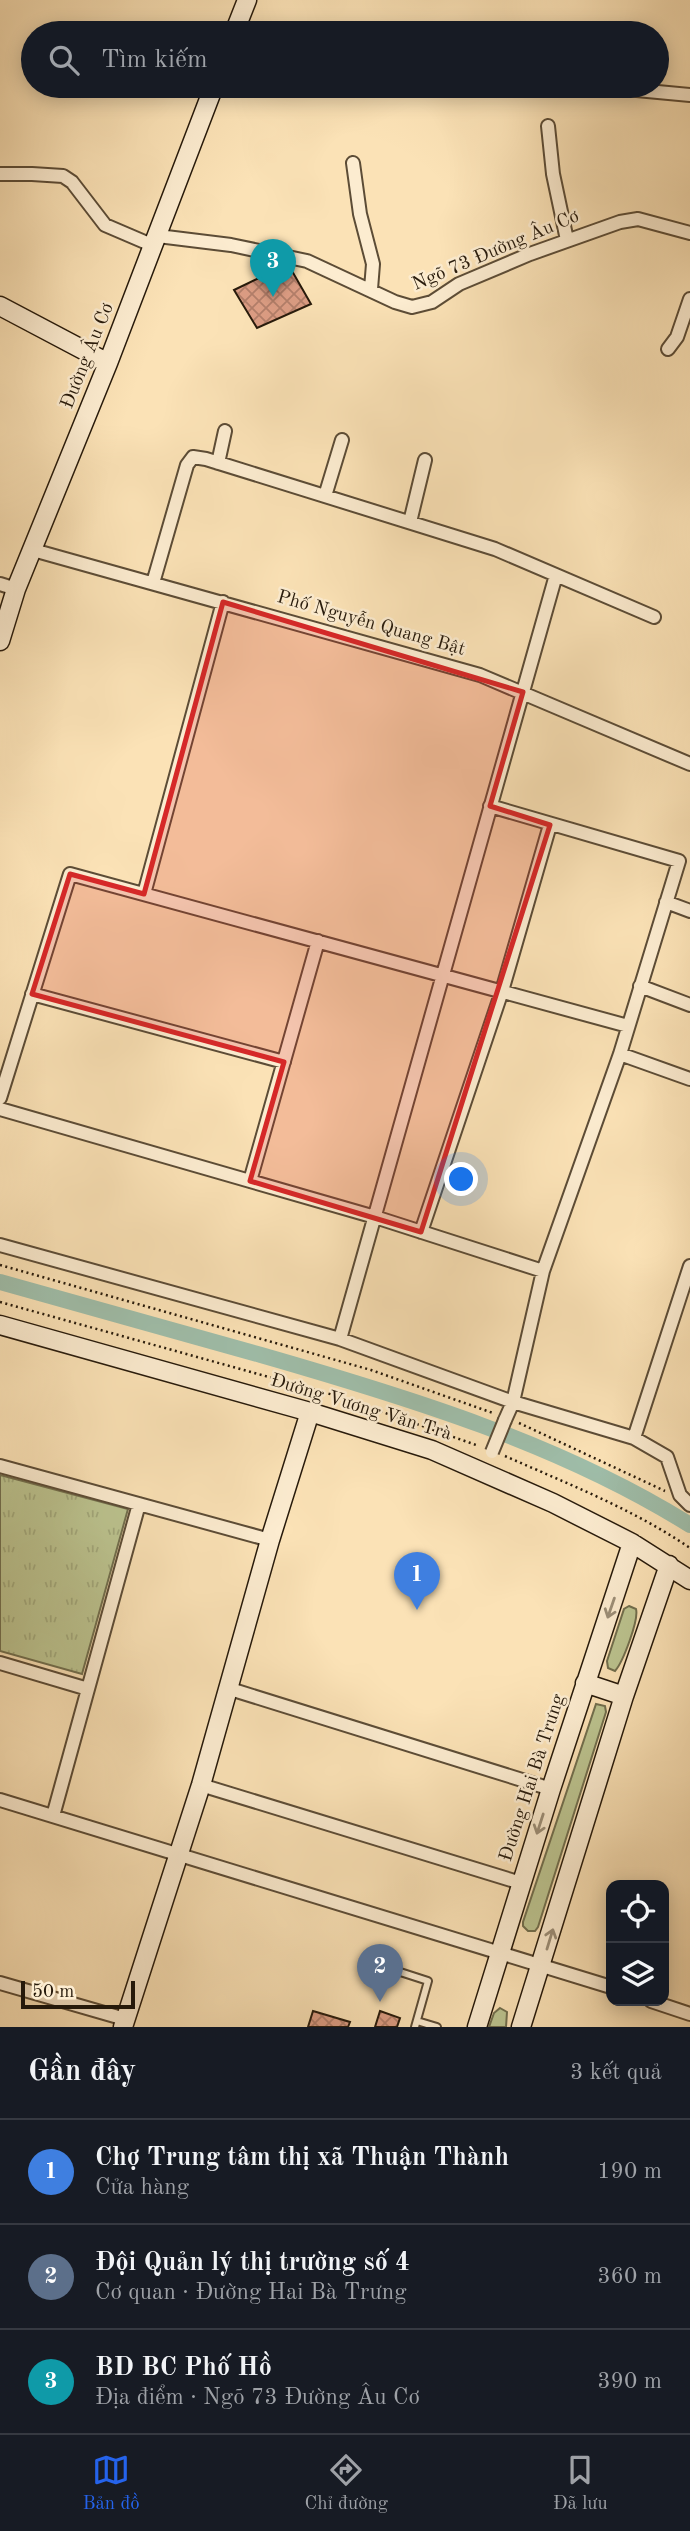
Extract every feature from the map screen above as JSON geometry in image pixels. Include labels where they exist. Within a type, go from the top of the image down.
[{"type":"main road","points":[[239,21],[247,0]]},
{"type":"main road","name":"Đường Âu Cơ","points":[[0,641],[8,587],[33,550],[156,241],[210,98]]},
{"type":"main road","points":[[0,306],[108,363]]},
{"type":"main road","name":"Đường Vương Văn Trà","points":[[0,1325],[310,1412],[432,1450],[553,1503],[632,1543],[690,1580]]},
{"type":"main road","points":[[124,2023],[201,1785],[270,1540],[310,1412]]},
{"type":"main road","name":"Đường Hai Bà Trưng","points":[[477,2027],[551,1789],[632,1543]]},
{"type":"main road","points":[[521,2027],[624,1696],[669,1565]]},
{"type":"main road","points":[[585,1683],[624,1696]]},
{"type":"street","points":[[669,93],[690,95]]},
{"type":"street","points":[[548,126],[555,185],[568,240]]},
{"type":"street","points":[[353,163],[360,214],[373,264],[371,289]]},
{"type":"street","name":"Ngõ 73 Đường Âu Cơ","points":[[0,174],[63,176],[72,182],[105,225],[156,241],[244,247],[307,261],[395,302],[412,307],[432,302],[459,284],[568,240],[638,219],[690,233]]},
{"type":"street","points":[[668,349],[677,337],[690,299]]},
{"type":"street","points":[[218,463],[225,430]]},
{"type":"street","points":[[324,496],[342,440]]},
{"type":"street","points":[[153,583],[187,465],[193,457],[495,549],[654,617]]},
{"type":"street","points":[[410,522],[425,460]]},
{"type":"street","name":"Phố Nguyễn Quang Bật","points":[[33,550],[480,675],[690,764]]},
{"type":"street","points":[[340,1339],[556,575]]},
{"type":"street","points":[[144,894],[223,602]]},
{"type":"street","points":[[484,1472],[513,1402],[543,1271],[620,1054],[679,861],[491,806]]},
{"type":"street","points":[[421,1232],[502,991],[550,825]]},
{"type":"street","points":[[0,1098],[69,874],[628,1026]]},
{"type":"street","points":[[666,902],[690,911]]},
{"type":"street","points":[[250,1181],[317,941]]},
{"type":"street","points":[[640,986],[690,1005]]},
{"type":"street","points":[[32,994],[284,1062]]},
{"type":"street","points":[[620,1054],[690,1079]]},
{"type":"street","points":[[0,1110],[375,1217],[543,1271]]},
{"type":"street","points":[[0,1245],[340,1339],[513,1402],[634,1438],[667,1457],[680,1495],[690,1505]]},
{"type":"street","points":[[634,1438],[690,1266]]},
{"type":"street","points":[[0,1466],[270,1540]]},
{"type":"street","points":[[53,1816],[139,1504]]},
{"type":"street","points":[[0,1663],[88,1689]]},
{"type":"street","points":[[227,1688],[551,1789]]},
{"type":"street","points":[[201,1785],[521,1884]]},
{"type":"street","points":[[0,1800],[606,1986]]},
{"type":"street","points":[[0,1983],[124,2023]]},
{"type":"street","points":[[665,2006],[690,2014]]},
{"type":"lane","points":[[394,1970],[428,1982],[416,2024],[437,2027]]},
{"type":"path","points":[[0,1265],[371,1370],[505,1419],[648,1482],[690,1505]]},
{"type":"highlighted area","points":[[223,602],[523,692],[490,806],[550,825],[421,1232],[250,1181],[284,1062],[32,994],[70,874],[144,894]]},
{"type":"green space","points":[[0,1475],[128,1509],[82,1674],[0,1651]]},
{"type":"green space","points":[[629,1606],[636,1609],[635,1622],[626,1650],[615,1671],[608,1668],[607,1661],[624,1609]]},
{"type":"green space","points":[[596,1704],[605,1706],[606,1712],[538,1927],[535,1931],[528,1931],[523,1922]]},
{"type":"green space","points":[[500,2008],[507,2012],[506,2027],[489,2027],[494,2013]]},
{"type":"building","points":[[288,264],[311,304],[257,328],[234,290]]},
{"type":"building","points":[[313,2011],[350,2022],[348,2027],[308,2027]]},
{"type":"building","points":[[380,2011],[400,2018],[397,2027],[375,2027]]},
{"type":"waterway","points":[[0,1282],[261,1355],[482,1425],[589,1470],[690,1525]]},
{"type":"place","name":"BD BC Phố Hồ","points":[[273,297]]},
{"type":"place","name":"Chợ Trung tâm thị xã Thuận Thành","points":[[417,1610]]},
{"type":"place","name":"Đội Quản lý thị trường số 4","points":[[380,2002]]}]
